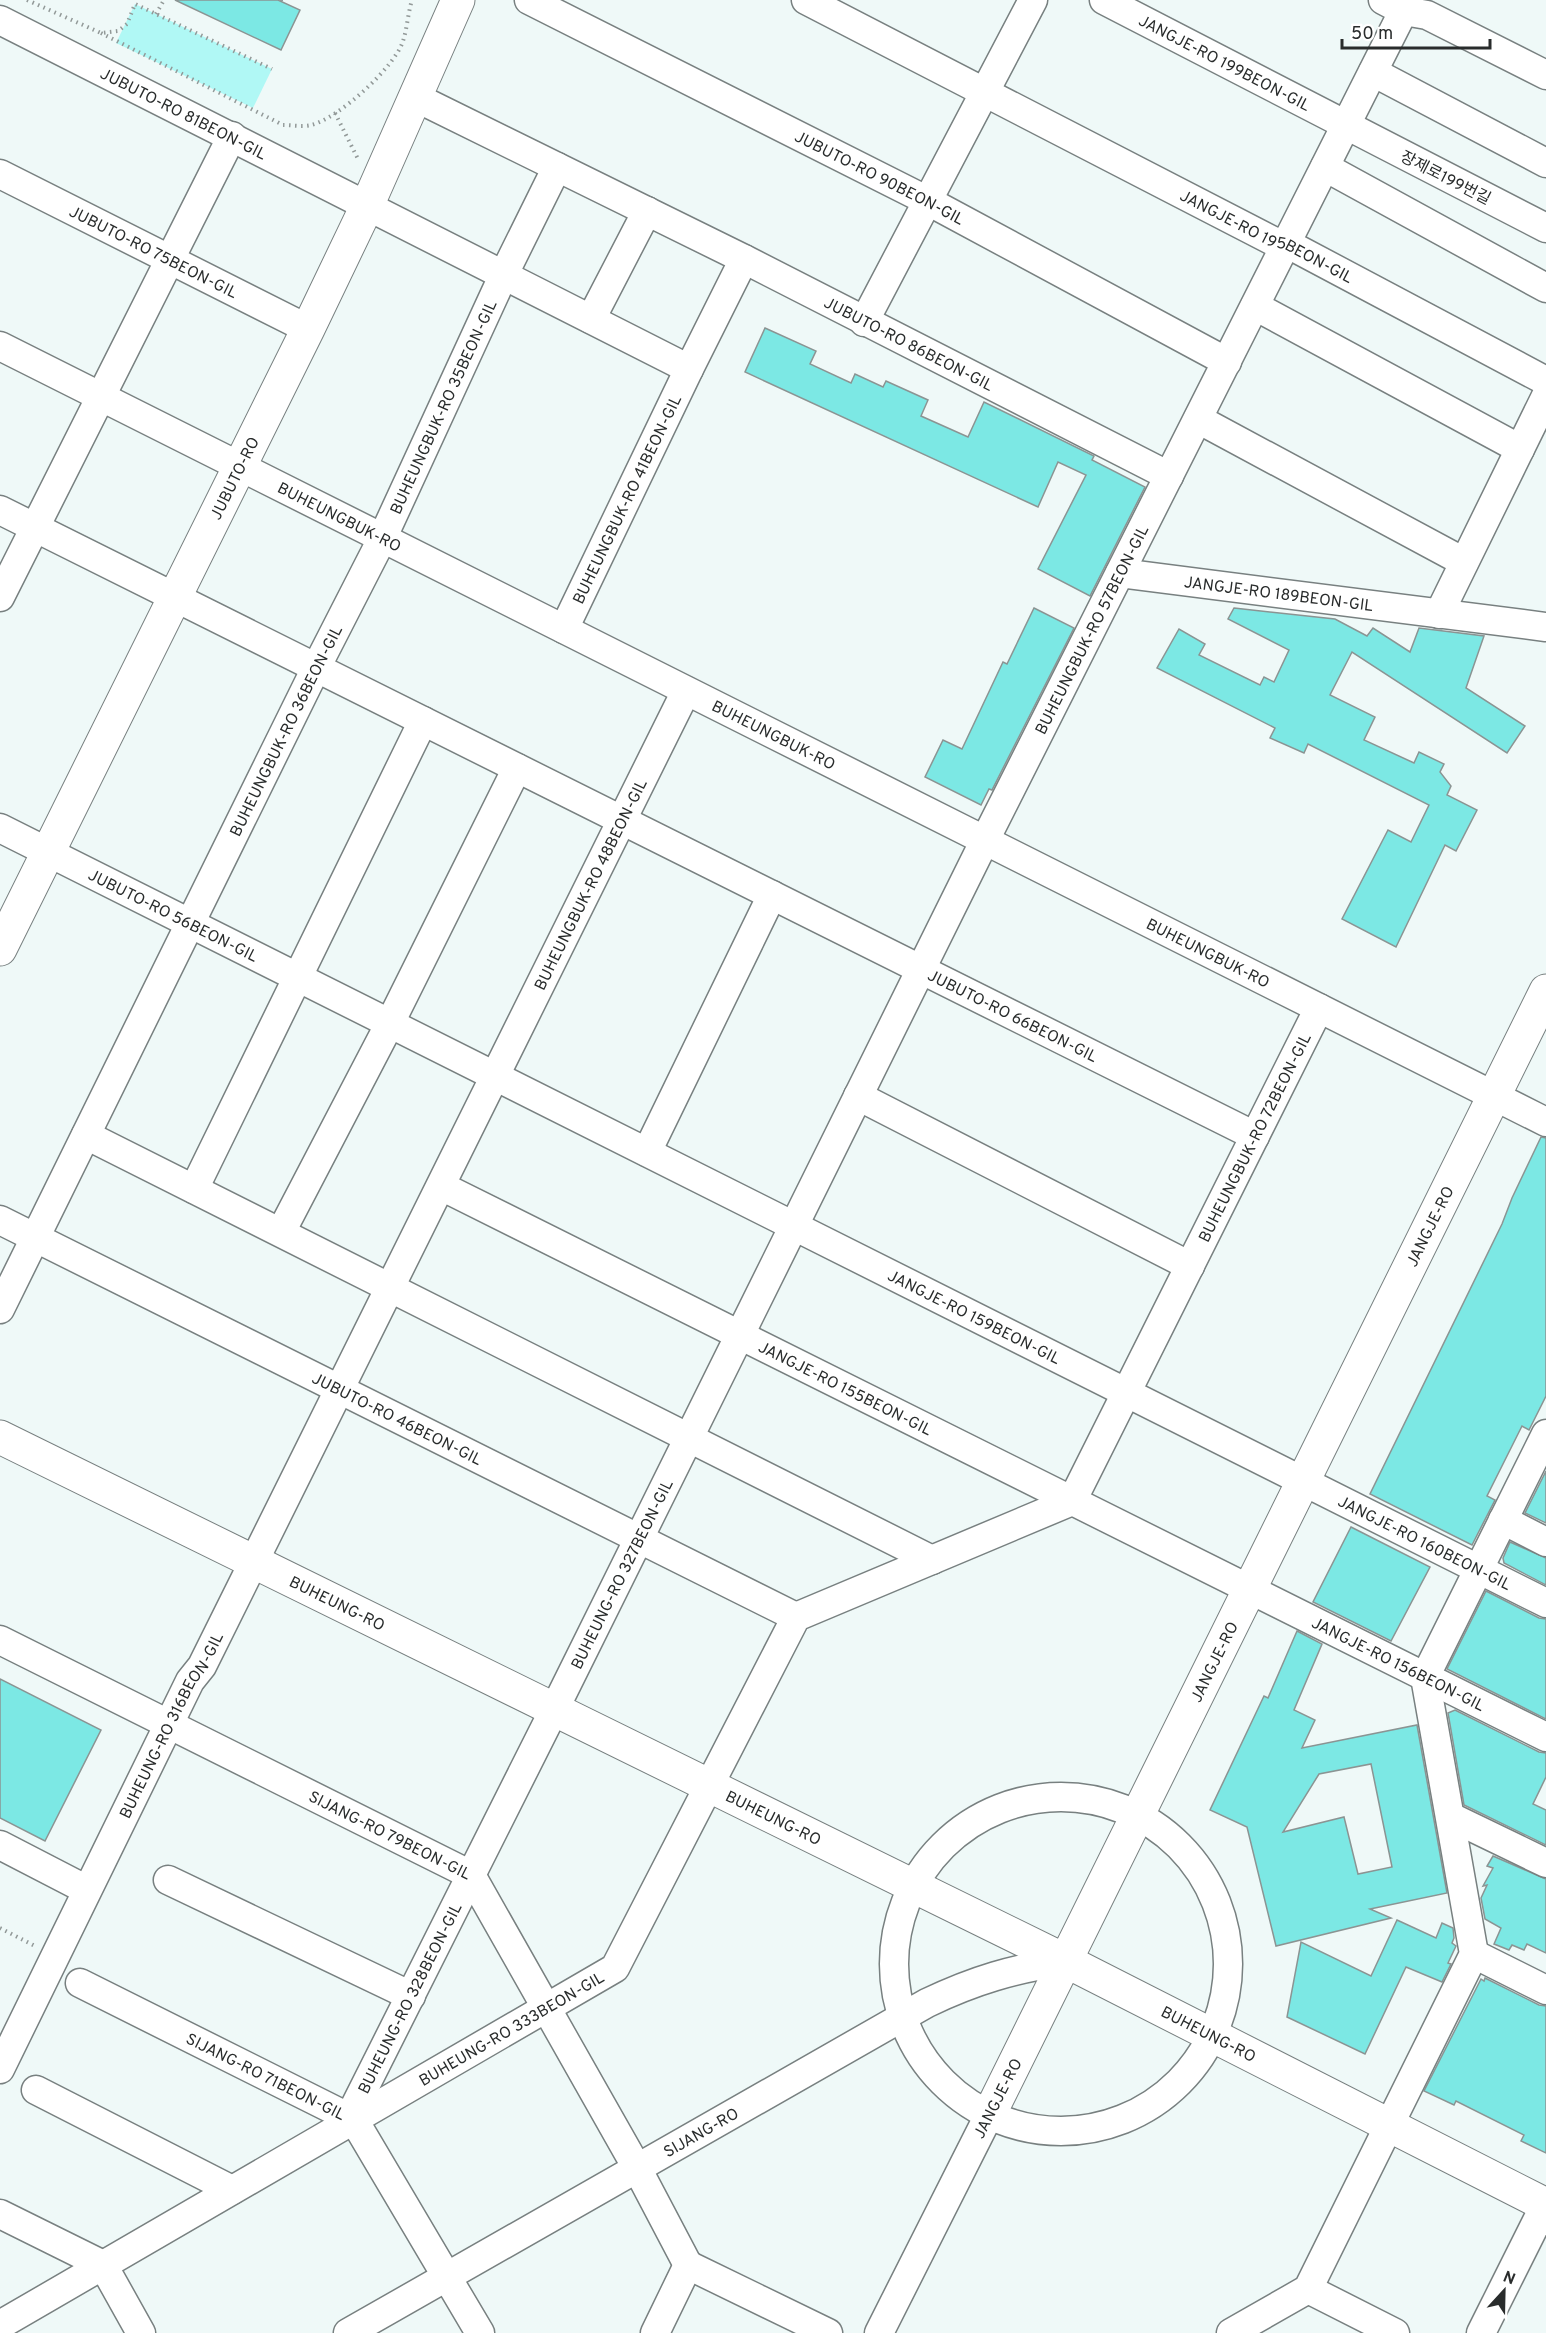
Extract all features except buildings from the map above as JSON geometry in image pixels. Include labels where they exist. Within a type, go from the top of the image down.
[{"type":"main road","name":"JUBUTO-RO","points":[[0,949],[308,329],[367,206],[458,0]]},
{"type":"main road","name":"JANGJE-RO","points":[[988,2115],[1546,991]]},
{"type":"main road","name":"BUHEUNG-RO","points":[[0,1437],[1066,1961],[1546,2204]]},
{"type":"street","name":"JUBUTO-RO 90BEON-GIL","points":[[530,0],[928,201],[1227,362]]},
{"type":"street","name":"JANGJE-RO 195BEON-GIL","points":[[806,0],[1273,241],[1286,243],[1546,381]]},
{"type":"street","points":[[864,322],[1033,0]]},
{"type":"street","name":"JANGJE-RO 199BEON-GIL","points":[[1104,0],[1346,125]]},
{"type":"street","points":[[1399,4],[1426,15],[1546,75]]},
{"type":"street","name":"BUHEUNGBUK-RO 57BEON-GIL","points":[[858,1096],[1373,72],[1399,4]]},
{"type":"street","name":"JUBUTO-RO 81BEON-GIL","points":[[0,20],[504,274]]},
{"type":"street","points":[[1373,72],[1546,163]]},
{"type":"street","name":"JUBUTO-RO 86BEON-GIL","points":[[415,97],[744,259],[1169,476]]},
{"type":"street","name":"장제로199번길","points":[[1346,125],[1546,228]]},
{"type":"street","points":[[0,597],[231,136]]},
{"type":"street","name":"BUHEUNGBUK-RO 35BEON-GIL","points":[[382,539],[504,274],[557,167]]},
{"type":"street","points":[[1325,167],[1546,288]]},
{"type":"street","name":"JUBUTO-RO 75BEON-GIL","points":[[0,174],[308,329]]},
{"type":"street","points":[[591,319],[647,211]]},
{"type":"street","name":"BUHEUNGBUK-RO 41BEON-GIL","points":[[564,629],[744,259]]},
{"type":"street","points":[[504,274],[689,369]]},
{"type":"street","points":[[1255,306],[1520,449]]},
{"type":"street","name":"BUHEUNGBUK-RO","points":[[0,346],[1546,1122]]},
{"type":"street","points":[[1438,614],[1546,396]]},
{"type":"street","points":[[1198,419],[1464,562]]},
{"type":"street","name":"JUBUTO-RO 66BEON-GIL","points":[[0,510],[1255,1136]]},
{"type":"street","name":"BUHEUNGBUK-RO 36BEON-GIL","points":[[0,1309],[382,539]]},
{"type":"street","name":"JANGJE-RO 189BEON-GIL","points":[[1120,573],[1546,627]]},
{"type":"street","name":"BUHEUNGBUK-RO 48BEON-GIL","points":[[390,1288],[686,691]]},
{"type":"street","points":[[194,1189],[423,721]]},
{"type":"street","points":[[281,1232],[390,1023],[517,768]]},
{"type":"street","name":"JUBUTO-RO 56BEON-GIL","points":[[0,828],[495,1076]]},
{"type":"street","points":[[647,1152],[772,895]]},
{"type":"street","name":"BUHEUNGBUK-RO 72BEON-GIL","points":[[1126,1393],[1319,1008]]},
{"type":"street","name":"JANGJE-RO 159BEON-GIL","points":[[495,1076],[1303,1482]]},
{"type":"street","points":[[858,1096],[1190,1266]]},
{"type":"street","name":"BUHEUNG-RO 327BEON-GIL","points":[[554,1710],[858,1096]]},
{"type":"street","points":[[86,1135],[932,1560]]},
{"type":"street","name":"JANGJE-RO 155BEON-GIL","points":[[441,1186],[1250,1589]]},
{"type":"street","name":"JUBUTO-RO 46BEON-GIL","points":[[0,1220],[796,1617]]},
{"type":"street","name":"BUHEUNG-RO 316BEON-GIL","points":[[0,2069],[168,1724],[190,1681],[202,1666],[390,1288]]},
{"type":"street","points":[[796,1617],[1072,1501],[1126,1393]]},
{"type":"street","points":[[1230,2333],[1308,2289],[1474,1954],[1425,1677],[1545,1438]]},
{"type":"street","name":"JANGJE-RO 160BEON-GIL","points":[[1303,1482],[1446,1561],[1478,1569],[1546,1603]]},
{"type":"street","points":[[1503,1520],[1546,1542]]},
{"type":"street","name":"JANGJE-RO 156BEON-GIL","points":[[1250,1589],[1546,1737]]},
{"type":"street","name":"BUHEUNG-RO 333BEON-GIL","points":[[0,2325],[615,1968],[796,1617]]},
{"type":"street","name":"SIJANG-RO 79BEON-GIL","points":[[0,1640],[471,1875],[638,2168],[688,2265]]},
{"type":"street","name":"BUHEUNG-RO 328BEON-GIL","points":[[350,2120],[554,1710]]},
{"type":"street","points":[[1042,1798],[1075,1798],[1107,1804],[1138,1816],[1182,1848],[1201,1872],[1220,1910],[1228,1952],[1229,1973],[1225,1998],[1213,2035],[1203,2054],[1174,2088],[1138,2113],[1118,2122],[1086,2129],[1053,2131],[1031,2129],[988,2115],[945,2085],[927,2065],[913,2042],[903,2018],[895,1985],[894,1951],[900,1918],[912,1886],[930,1859],[953,1836],[981,1817],[1011,1804],[1042,1798]]},
{"type":"street","points":[[1451,1817],[1546,1863]]},
{"type":"street","points":[[0,1845],[87,1890]]},
{"type":"street","points":[[168,1880],[411,1996]]},
{"type":"street","points":[[1474,1954],[1543,1988]]},
{"type":"street","name":"SIJANG-RO","points":[[348,2333],[927,2003],[971,1983],[1032,1966],[1066,1961]]},
{"type":"street","name":"SIJANG-RO 71BEON-GIL","points":[[81,1983],[350,2120],[480,2333]]},
{"type":"street","points":[[36,2090],[232,2190]]},
{"type":"street","name":"JANGJE-RO","points":[[879,2333],[988,2115]]},
{"type":"street","points":[[1481,2333],[1546,2204]]},
{"type":"street","points":[[0,2214],[103,2265],[141,2333]]},
{"type":"street","points":[[655,2333],[688,2265],[828,2333]]},
{"type":"street","points":[[1308,2289],[1387,2329]]},
{"type":"path","points":[[27,0],[101,33],[283,125],[310,125],[335,113],[355,99],[393,59],[403,42],[412,0]]},
{"type":"path","points":[[156,14],[164,0]]},
{"type":"path","points":[[101,33],[118,31],[127,24],[135,4],[272,69]]},
{"type":"path","points":[[335,113],[360,163]]},
{"type":"path","points":[[0,1928],[55,1956]]},
{"type":"shaded area","points":[[135,4],[272,69],[253,108],[116,43]]}]
